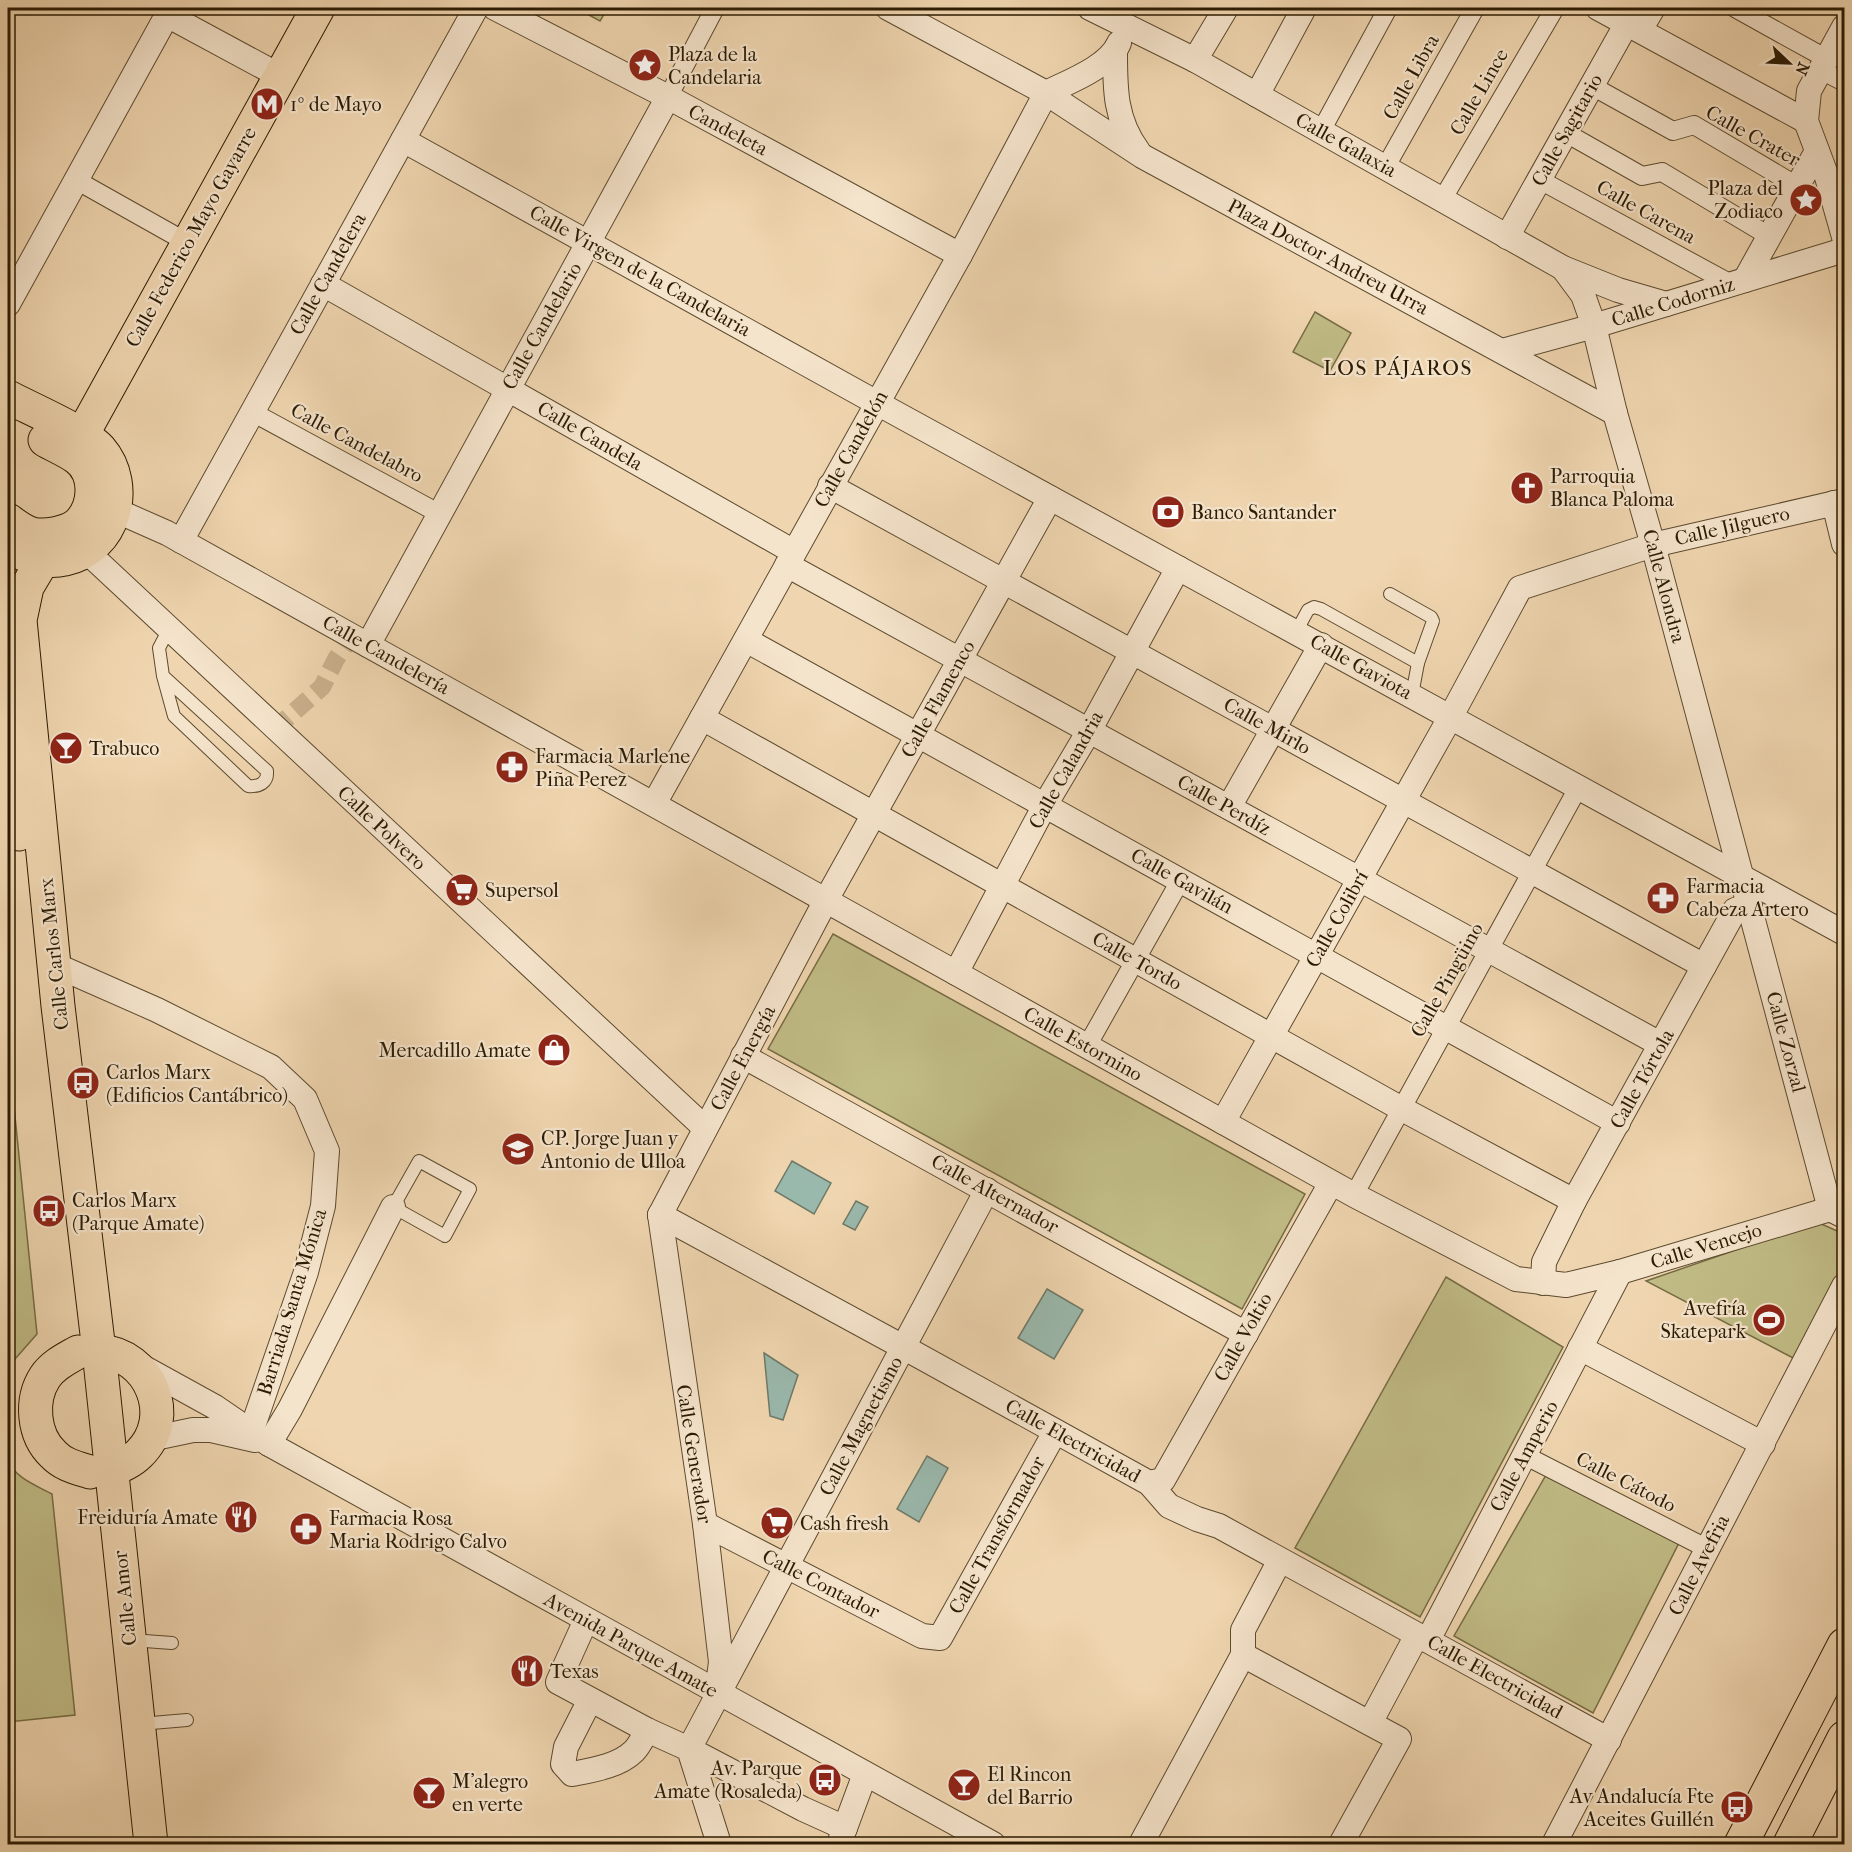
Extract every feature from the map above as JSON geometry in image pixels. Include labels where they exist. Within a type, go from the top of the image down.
[{"type":"main road","name":"Calle Federico Mayo Gayarre","points":[[76,432],[188,243],[318,8]]},
{"type":"main road","points":[[8,547],[23,555],[43,560],[65,559],[86,551],[104,534],[116,510],[117,486],[110,464],[99,448],[76,432],[10,411]]},
{"type":"main road","points":[[8,520],[32,534],[56,534],[77,525],[90,506],[93,491],[90,476],[79,459],[46,440],[10,411]]},
{"type":"main road","name":"Calle Carlos Marx","points":[[43,560],[27,587],[20,620],[58,1006],[100,1353]]},
{"type":"main road","name":"Calle Carlos Marx","points":[[8,731],[100,1353]]},
{"type":"main road","points":[[100,1353],[138,1366],[150,1382],[156,1401],[156,1420],[150,1439],[140,1453],[127,1464],[101,1471],[70,1466],[53,1454],[41,1437],[35,1417],[37,1396],[45,1377],[60,1362],[100,1353]]},
{"type":"main road","name":"Calle Amor","points":[[100,1353],[101,1471],[130,1845]]},
{"type":"main road","name":"Calle Amor","points":[[101,1471],[129,1640],[151,1845]]},
{"type":"main road","points":[[1741,1845],[1845,1645]]},
{"type":"main road","points":[[1790,1845],[1845,1738]]},
{"type":"street","name":"Calle Candelera","points":[[181,541],[476,8]]},
{"type":"street","name":"Candeleta","points":[[495,8],[668,97],[960,255]]},
{"type":"street","name":"Calle Candelario","points":[[368,645],[715,8]]},
{"type":"street","name":"Plaza Doctor Andreu Urra","points":[[888,8],[1046,93],[1142,156],[1615,413]]},
{"type":"street","name":"Calle Galaxia","points":[[1090,8],[1195,60],[1563,268],[1618,290],[1666,304]]},
{"type":"street","points":[[1195,60],[1226,8]]},
{"type":"street","points":[[1257,95],[1304,8]]},
{"type":"street","points":[[1321,131],[1388,8]]},
{"type":"street","name":"Calle Libra","points":[[1385,168],[1475,8]]},
{"type":"street","name":"Calle Lince","points":[[1442,200],[1555,8]]},
{"type":"street","points":[[1598,8],[1806,121]]},
{"type":"street","name":"Calle Sagitario","points":[[1507,237],[1592,86],[1634,27],[1653,8]]},
{"type":"street","points":[[1735,8],[1824,64],[1845,82]]},
{"type":"street","points":[[8,304],[169,11],[280,76]]},
{"type":"street","points":[[1126,27],[1114,53],[1115,96],[1127,136],[1142,156]]},
{"type":"street","points":[[1845,27],[1809,91],[1806,121],[1827,177],[1845,237]]},
{"type":"street","points":[[1046,93],[1090,70],[1114,53]]},
{"type":"street","name":"Calle Crater","points":[[1592,86],[1673,131],[1694,125],[1797,186]]},
{"type":"street","name":"Calle Candelón","points":[[654,804],[960,255],[1046,93]]},
{"type":"street","points":[[1566,133],[1642,176],[1662,172],[1769,236]]},
{"type":"street","name":"Calle Virgen de la Candelaria","points":[[403,140],[877,403]]},
{"type":"street","points":[[1738,282],[1769,236],[1817,151]]},
{"type":"street","points":[[76,180],[188,243]]},
{"type":"street","name":"Calle Carena","points":[[1540,180],[1738,282]]},
{"type":"street","name":"Calle Codorniz","points":[[1502,351],[1594,326],[1845,250]]},
{"type":"street","name":"Calle Alondra","points":[[1563,268],[1583,295],[1594,326],[1615,413],[1653,544],[1742,875]]},
{"type":"street","name":"Calle Candela","points":[[323,284],[508,389],[790,558]]},
{"type":"street","name":"Calle Gaviota","points":[[877,403],[1844,932]]},
{"type":"street","name":"Calle Candelabro","points":[[252,412],[440,514]]},
{"type":"street","name":"Calle Mirlo","points":[[831,486],[1704,966]]},
{"type":"street","name":"Calle Flamenco","points":[[826,900],[1050,498]]},
{"type":"street","points":[[1839,502],[1845,544]]},
{"type":"street","name":"Calle Jilguero","points":[[1451,716],[1520,588],[1653,544],[1839,502]]},
{"type":"street","name":"Calle Candelería","points":[[116,510],[181,541],[654,804]]},
{"type":"street","name":"Calle Polvero","points":[[86,551],[705,1128]]},
{"type":"street","name":"Calle Perdíz","points":[[790,558],[960,660],[1660,1044]]},
{"type":"street","name":"Calle Calandria","points":[[956,973],[1045,806],[1089,731],[1178,568]]},
{"type":"street","name":"Calle Gavilán","points":[[746,640],[1618,1123]]},
{"type":"street","points":[[1229,807],[1321,645]]},
{"type":"street","name":"Calle Colibrí","points":[[1223,1122],[1451,716]]},
{"type":"street","name":"Calle Tordo","points":[[702,718],[1402,1109],[1574,1201]]},
{"type":"street","name":"Calle Pingüino","points":[[1354,1196],[1578,786]]},
{"type":"street","name":"Calle Estornino","points":[[654,804],[1354,1196],[1516,1278],[1551,1277]]},
{"type":"street","name":"Calle Zorzal","points":[[1742,875],[1837,1212]]},
{"type":"street","points":[[1087,1046],[1180,881]]},
{"type":"street","name":"Calle Energía","points":[[660,1215],[826,900]]},
{"type":"street","name":"Calle Tórtola","points":[[1551,1277],[1574,1201],[1735,910],[1750,905]]},
{"type":"street","name":"Barriada Santa Mónica","points":[[55,965],[157,1010],[271,1067],[304,1099],[327,1151],[323,1206],[260,1438]]},
{"type":"street","name":"Calle Alternador","points":[[743,1056],[1245,1334]]},
{"type":"street","name":"Calle Voltio","points":[[1149,1483],[1163,1480],[1331,1183]]},
{"type":"street","name":"Calle Magnetismo","points":[[689,1749],[987,1190]]},
{"type":"street","points":[[260,1438],[290,1409],[393,1207]]},
{"type":"street","name":"Calle Vencejo","points":[[1551,1277],[1620,1272],[1837,1212]]},
{"type":"street","name":"Calle Electricidad","points":[[660,1215],[1149,1483],[1169,1506],[1219,1526],[1609,1740]]},
{"type":"street","name":"Calle Generador","points":[[660,1215],[705,1524],[721,1662],[717,1693]]},
{"type":"street","name":"Calle Amperio","points":[[1370,1723],[1422,1637],[1524,1455],[1620,1272]]},
{"type":"street","name":"Calle Avefria","points":[[1554,1845],[1845,1286]]},
{"type":"street","points":[[1580,1348],[1762,1444]]},
{"type":"street","name":"Avenida Parque Amate","points":[[100,1353],[215,1407],[260,1438],[993,1845]]},
{"type":"street","name":"Avenida Parque Amate","points":[[150,1439],[193,1430],[211,1430],[260,1438]]},
{"type":"street","name":"Calle Transformador","points":[[940,1638],[1055,1432]]},
{"type":"street","name":"Calle Cátodo","points":[[1524,1455],[1708,1549]]},
{"type":"street","name":"Calle Contador","points":[[705,1524],[922,1636],[940,1638]]},
{"type":"street","points":[[1141,1845],[1243,1655],[1243,1630],[1281,1560]]},
{"type":"street","points":[[586,1620],[558,1682],[590,1700],[793,1804],[842,1836],[865,1774]]},
{"type":"street","points":[[1243,1655],[1400,1739],[1341,1845]]},
{"type":"street","points":[[590,1700],[566,1747],[562,1764],[572,1774],[598,1769],[623,1759],[636,1749],[646,1730]]},
{"type":"street","points":[[689,1749],[719,1845]]},
{"type":"lane","points":[[1390,594],[1431,617],[1433,621],[1418,663],[1412,695]]},
{"type":"lane","points":[[1296,632],[1308,610],[1314,607],[1418,663]]},
{"type":"lane","points":[[163,676],[267,771],[263,784],[248,786],[174,716],[163,676],[159,648],[169,629]]},
{"type":"lane","points":[[419,1161],[470,1189],[445,1236],[393,1207],[419,1161]]},
{"type":"lane","points":[[129,1640],[172,1643]]},
{"type":"lane","points":[[138,1724],[187,1720]]},
{"type":"shaded area","points":[[576,8],[608,8],[600,21]]},
{"type":"shaded area","points":[[1315,312],[1351,333],[1330,371],[1293,352]]},
{"type":"shaded area","points":[[833,934],[1305,1194],[1242,1309],[768,1049]]},
{"type":"shaded area","points":[[8,1047],[37,1334],[8,1367]]},
{"type":"shaded area","points":[[792,1161],[831,1183],[814,1214],[775,1191]]},
{"type":"shaded area","points":[[856,1201],[868,1207],[855,1230],[843,1224]]},
{"type":"shaded area","name":"Avefría Skatepark","points":[[1817,1222],[1844,1234],[1844,1269],[1795,1359],[1646,1281]]},
{"type":"shaded area","points":[[1446,1277],[1563,1347],[1420,1617],[1295,1548]]},
{"type":"shaded area","points":[[1047,1289],[1083,1310],[1054,1359],[1018,1338]]},
{"type":"shaded area","points":[[764,1353],[798,1375],[783,1420],[770,1416]]},
{"type":"shaded area","points":[[927,1456],[948,1468],[919,1522],[897,1509]]},
{"type":"shaded area","points":[[8,1460],[15,1472],[52,1494],[75,1715],[8,1722]]},
{"type":"shaded area","points":[[1554,1461],[1686,1529],[1593,1713],[1454,1636]]},
{"type":"tunnel","points":[[273,726],[285,720],[322,687],[336,659],[352,636]]},
{"type":"place","name":"Plaza de la Candelaria","points":[[645,65]]},
{"type":"place","name":"1º de Mayo","points":[[267,104]]},
{"type":"place","name":"Plaza del Zodiaco","points":[[1806,200]]},
{"type":"place","name":"Parroquia Blanca Paloma","points":[[1527,488]]},
{"type":"place","name":"Banco Santander","points":[[1168,512]]},
{"type":"place","name":"Trabuco","points":[[66,748]]},
{"type":"place","name":"Farmacia Marlene Piña Perez","points":[[512,767]]},
{"type":"place","name":"Supersol","points":[[462,890]]},
{"type":"place","name":"Farmacia Cabeza Artero","points":[[1663,898]]},
{"type":"place","name":"Mercadillo Amate","points":[[554,1050]]},
{"type":"place","name":"Carlos Marx (Edificios Cantábrico)","points":[[83,1083]]},
{"type":"place","name":"CP. Jorge Juan y Antonio de Ulloa","points":[[518,1149]]},
{"type":"place","name":"Carlos Marx (Parque Amate)","points":[[49,1211]]},
{"type":"place","name":"Avefría Skatepark","points":[[1769,1320]]},
{"type":"place","name":"Freiduría Amate","points":[[241,1517]]},
{"type":"place","name":"Cash fresh","points":[[777,1523]]},
{"type":"place","name":"Farmacia Rosa Maria Rodrigo Calvo","points":[[306,1529]]},
{"type":"place","name":"Texas","points":[[527,1671]]},
{"type":"place","name":"Av. Parque Amate (Rosaleda)","points":[[825,1780]]},
{"type":"place","name":"El Rincon del Barrio","points":[[964,1785]]},
{"type":"place","name":"M'alegro en verte","points":[[429,1793]]},
{"type":"place","name":"Av Andalucía Fte Aceites Guillén","points":[[1737,1807]]},
{"type":"district","name":"LOS PÁJAROS","points":[[1398,368]]}]
